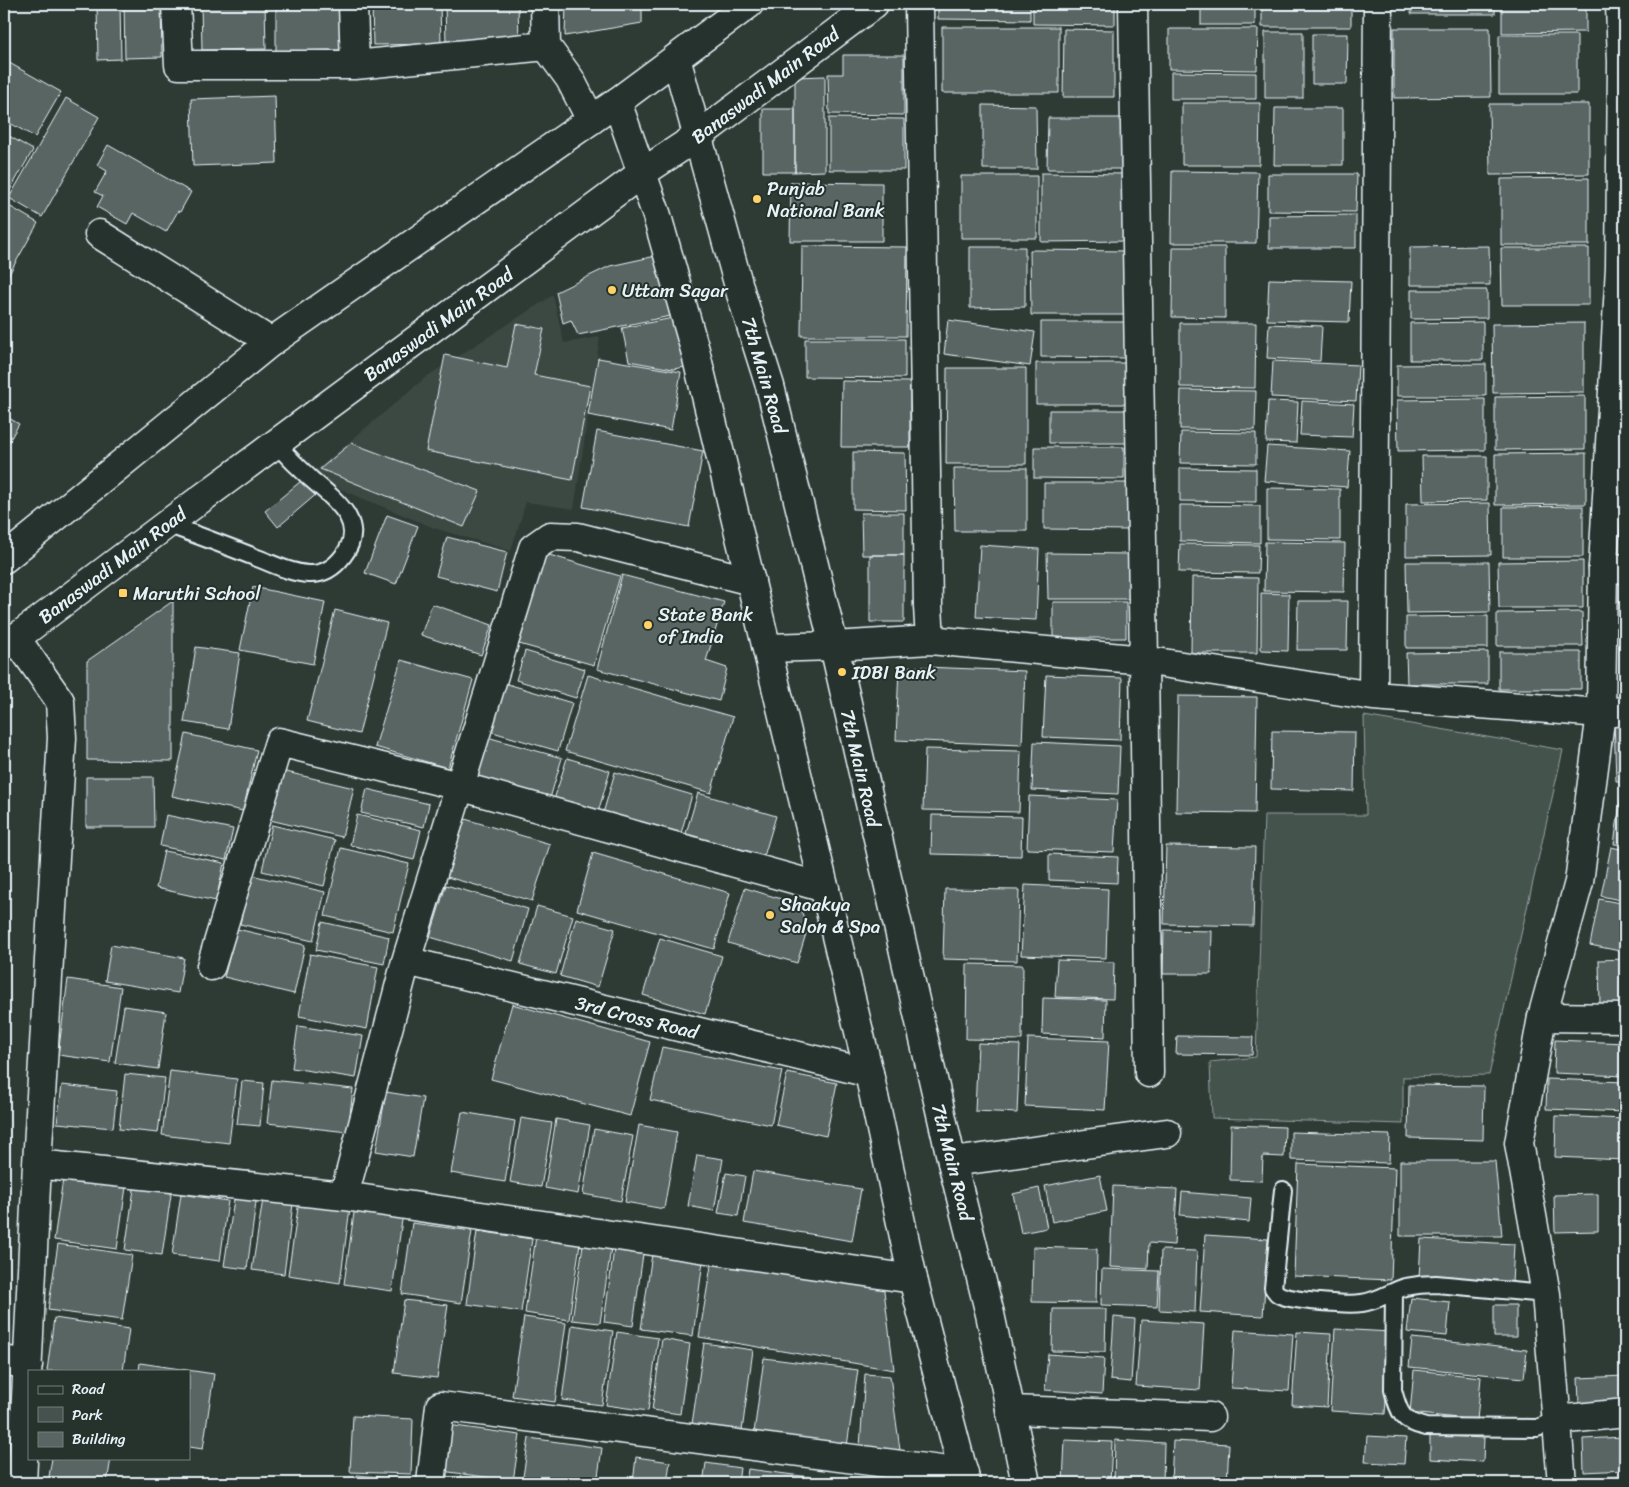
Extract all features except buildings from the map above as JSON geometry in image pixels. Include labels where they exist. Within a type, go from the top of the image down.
[{"type":"street","points":[[176,4],[179,65],[355,65],[546,46]]},
{"type":"street","points":[[353,4],[355,65]]},
{"type":"street","points":[[545,4],[546,46],[570,79],[592,120]]},
{"type":"street","points":[[4,559],[271,342],[592,120],[748,4]]},
{"type":"street","name":"Banaswadi Main Road","points":[[9,642],[642,173],[698,136],[874,4]]},
{"type":"street","points":[[919,4],[930,640]]},
{"type":"street","points":[[1133,4],[1149,1073]]},
{"type":"street","points":[[1373,696],[1378,4]]},
{"type":"street","points":[[1562,1483],[1546,1294],[1519,1143],[1542,1017],[1579,882],[1613,712],[1614,568],[1623,266],[1624,62],[1620,4]]},
{"type":"street","name":"7th Main Road","points":[[676,58],[741,294],[770,386],[834,646],[952,1162],[990,1314],[1026,1483]]},
{"type":"street","points":[[431,1483],[440,1406],[965,1478],[913,1279],[869,1073],[695,350],[657,216],[617,102]]},
{"type":"street","points":[[99,234],[271,342]]},
{"type":"street","points":[[344,1196],[406,961],[533,548],[550,536],[578,536],[751,581]]},
{"type":"street","points":[[767,648],[930,640],[1144,660],[1373,696],[1613,712]]},
{"type":"street","points":[[9,642],[60,701],[62,738],[37,1164],[16,1362],[22,1483]]},
{"type":"street","points":[[211,966],[279,742],[459,786],[825,888]]},
{"type":"street","name":"3rd Cross Road","points":[[406,961],[869,1073]]},
{"type":"street","points":[[1542,1017],[1625,1018]]},
{"type":"street","points":[[952,1162],[1167,1133]]},
{"type":"street","points":[[37,1164],[344,1196],[913,1279]]},
{"type":"street","points":[[1010,1410],[1210,1417]]},
{"type":"street","points":[[1558,1420],[1625,1413]]},
{"type":"lane","points":[[167,524],[286,569],[307,574],[323,573],[335,566],[351,543],[353,531],[348,515],[332,497],[276,444]]},
{"type":"lane","points":[[1283,1190],[1273,1283],[1273,1288],[1277,1294],[1292,1298],[1346,1304],[1363,1303],[1420,1284],[1436,1284],[1546,1294]]},
{"type":"lane","points":[[1394,1292],[1393,1390],[1402,1417],[1412,1424],[1426,1428],[1537,1428],[1558,1420]]},
{"type":"shaded area","points":[[553,295],[564,343],[600,337],[574,509],[526,502],[511,551],[434,528],[309,476],[426,377]]},
{"type":"green space","points":[[1364,716],[1563,750],[1489,1075],[1403,1077],[1403,1124],[1212,1118],[1210,1062],[1256,1057],[1264,815],[1366,815]]},
{"type":"place","name":"Punjab National Bank","points":[[757,199]]},
{"type":"place","name":"Uttam Sagar","points":[[612,290]]},
{"type":"place","name":"Maruthi School","points":[[123,593]]},
{"type":"place","name":"State Bank of India","points":[[648,625]]},
{"type":"place","name":"IDBI Bank","points":[[842,672]]},
{"type":"place","name":"Shaakya Salon & Spa","points":[[770,915]]}]
